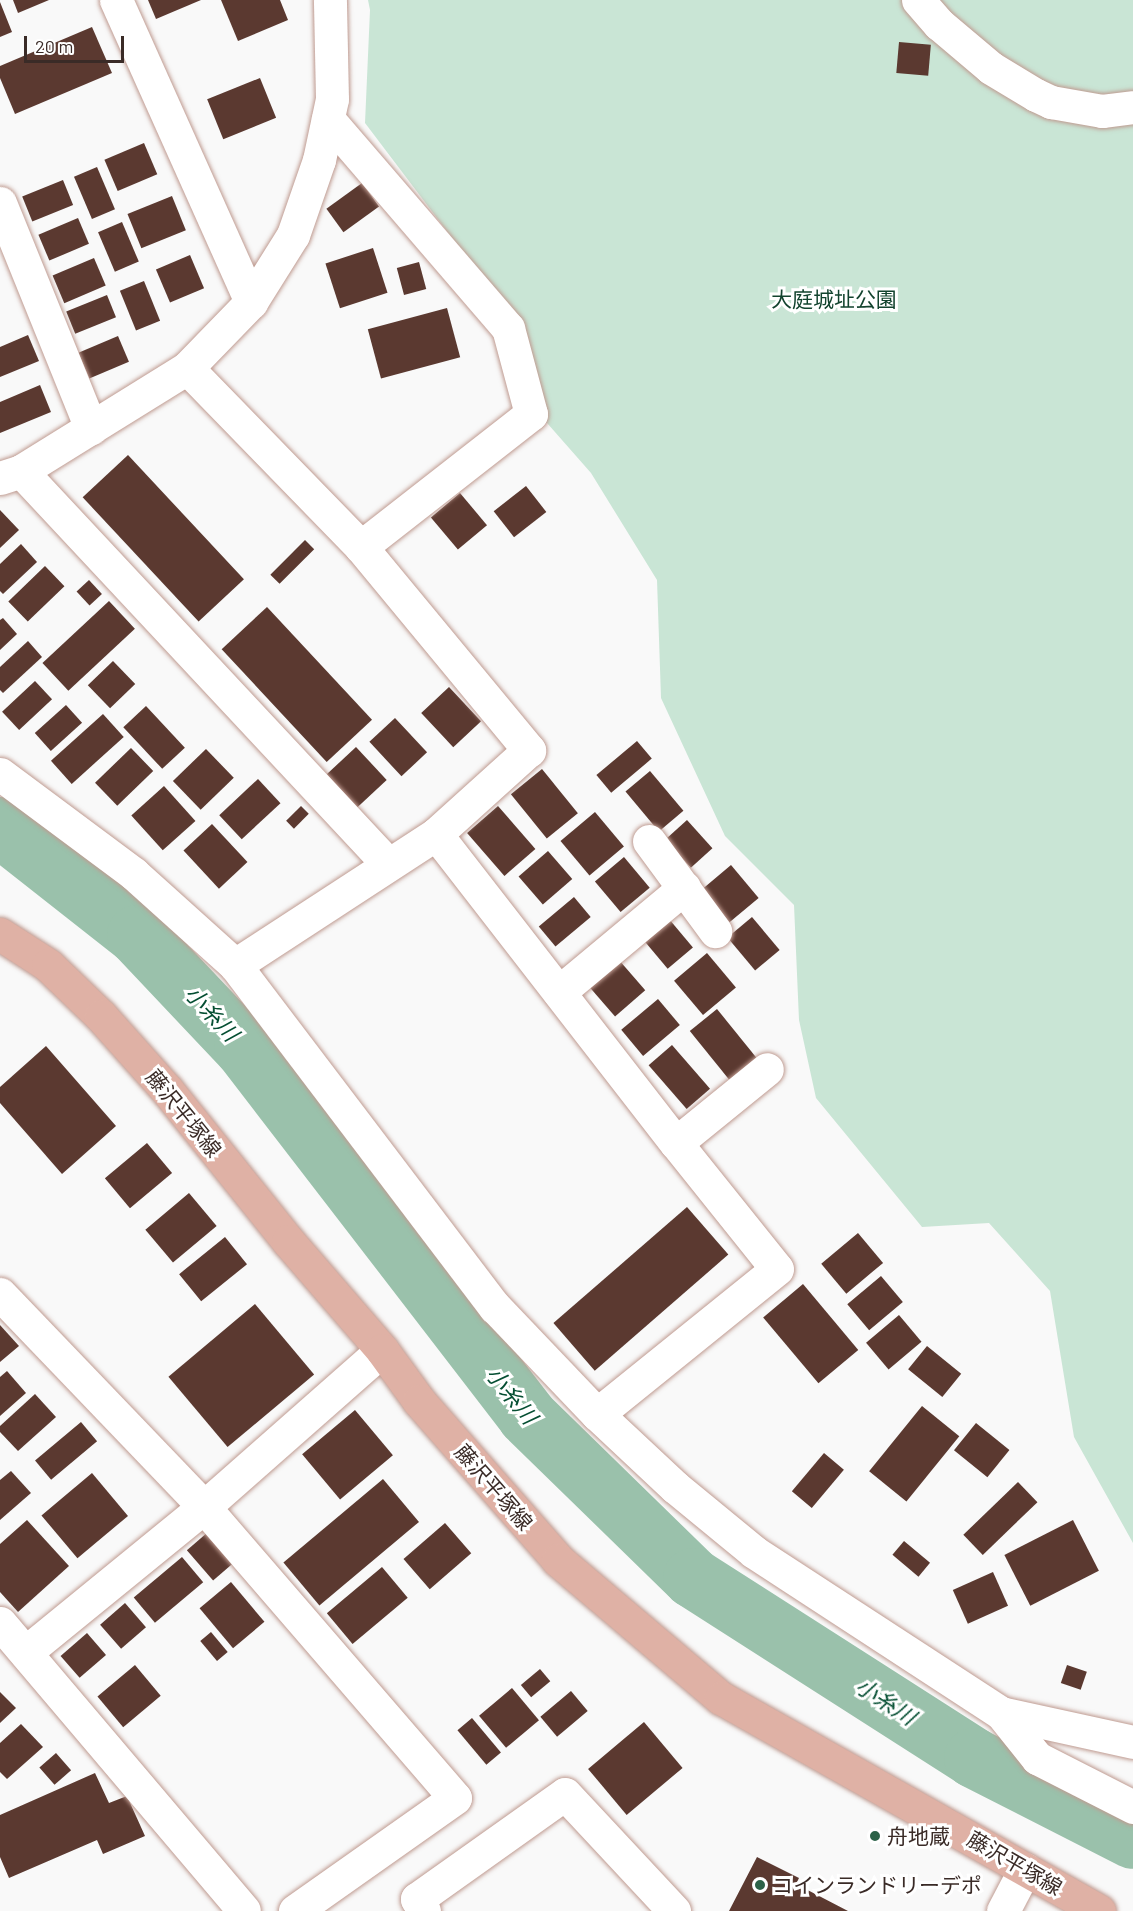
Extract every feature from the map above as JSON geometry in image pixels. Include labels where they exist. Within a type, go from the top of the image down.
[{"type":"main road","name":"藤沢平塚線","points":[[0,934],[48,965],[101,1016],[167,1090],[288,1241],[382,1350],[419,1401],[558,1560],[721,1698],[1099,1911]]},
{"type":"street","points":[[116,0],[251,302]]},
{"type":"street","points":[[330,0],[332,99],[319,160],[293,235],[251,302],[187,368],[91,428],[11,474],[388,864]]},
{"type":"street","points":[[918,0],[939,24],[991,68],[1036,95],[1051,102],[1102,111],[1133,107]]},
{"type":"street","points":[[328,118],[508,328],[531,414],[361,547]]},
{"type":"street","points":[[0,203],[91,428]]},
{"type":"street","points":[[187,368],[361,547],[529,750],[436,834],[235,965]]},
{"type":"street","points":[[0,774],[134,874],[235,965],[495,1307],[597,1414],[675,1487],[754,1552],[1001,1713],[1037,1758],[1133,1807]]},
{"type":"street","points":[[436,834],[777,1269],[597,1414]]},
{"type":"street","points":[[649,841],[715,931]]},
{"type":"street","points":[[559,992],[684,888]]},
{"type":"street","points":[[676,1143],[767,1069]]},
{"type":"street","points":[[0,1294],[204,1507],[455,1798],[295,1911]]},
{"type":"street","points":[[26,1652],[204,1507],[382,1350]]},
{"type":"street","points":[[0,1623],[244,1911]]},
{"type":"street","points":[[1001,1713],[1133,1742]]},
{"type":"street","points":[[424,1911],[417,1899],[565,1794],[674,1911]]},
{"type":"street","points":[[1003,1911],[1025,1869]]},
{"type":"green space","name":"大庭城址公園","points":[[368,0],[1133,0],[1133,1543],[1074,1437],[1050,1291],[989,1223],[922,1227],[816,1098],[799,1020],[794,905],[725,836],[661,698],[657,580],[591,473],[540,415],[518,325],[365,123],[370,10]]},
{"type":"building","points":[[13,0],[49,0],[18,13]]},
{"type":"building","points":[[148,0],[201,0],[156,19]]},
{"type":"building","points":[[221,0],[280,0],[288,20],[238,41]]},
{"type":"building","points":[[0,2],[12,32],[0,37]]},
{"type":"building","points":[[92,27],[112,73],[15,114],[0,78],[0,66]]},
{"type":"building","points":[[899,42],[931,45],[928,76],[896,73]]},
{"type":"building","points":[[260,78],[276,118],[223,139],[207,99]]},
{"type":"building","points":[[144,143],[157,174],[118,191],[104,160]]},
{"type":"building","points":[[97,167],[115,209],[92,219],[74,177]]},
{"type":"building","points":[[63,180],[73,205],[32,222],[22,196]]},
{"type":"building","points":[[362,183],[379,206],[343,232],[326,209]]},
{"type":"building","points":[[172,196],[186,230],[141,248],[127,214]]},
{"type":"building","points":[[78,218],[89,244],[49,261],[38,235]]},
{"type":"building","points":[[122,222],[139,262],[115,272],[98,232]]},
{"type":"building","points":[[373,248],[388,293],[340,308],[325,263]]},
{"type":"building","points":[[190,255],[204,288],[170,303],[156,269]]},
{"type":"building","points":[[94,258],[106,286],[64,303],[53,276]]},
{"type":"building","points":[[419,262],[426,289],[404,295],[397,268]]},
{"type":"building","points":[[144,281],[160,321],[136,331],[120,291]]},
{"type":"building","points":[[107,295],[116,317],[75,334],[66,311]]},
{"type":"building","points":[[447,308],[460,357],[381,378],[368,329]]},
{"type":"building","points":[[28,335],[39,361],[0,377],[0,347]]},
{"type":"building","points":[[118,336],[129,362],[89,379],[78,353]]},
{"type":"building","points":[[40,385],[51,412],[0,433],[0,402]]},
{"type":"building","points":[[128,455],[244,579],[199,622],[83,497]]},
{"type":"building","points":[[526,486],[546,512],[514,537],[494,511]]},
{"type":"building","points":[[460,493],[487,525],[458,550],[431,517]]},
{"type":"building","points":[[0,510],[19,530],[0,548]]},
{"type":"building","points":[[305,540],[314,549],[280,584],[270,575]]},
{"type":"building","points":[[21,544],[37,562],[3,594],[0,591],[0,564]]},
{"type":"building","points":[[45,566],[64,586],[28,622],[8,601]]},
{"type":"building","points":[[89,580],[102,594],[90,605],[77,592]]},
{"type":"building","points":[[109,601],[135,629],[68,691],[42,663]]},
{"type":"building","points":[[267,607],[372,720],[327,762],[222,649]]},
{"type":"building","points":[[3,618],[17,634],[0,650],[0,620]]},
{"type":"building","points":[[28,641],[42,657],[3,693],[0,690],[0,667]]},
{"type":"building","points":[[113,661],[135,684],[110,708],[88,685]]},
{"type":"building","points":[[35,681],[52,699],[19,730],[2,712]]},
{"type":"building","points":[[449,687],[481,721],[453,747],[421,713]]},
{"type":"building","points":[[66,705],[82,723],[51,751],[35,733]]},
{"type":"building","points":[[146,706],[185,748],[162,769],[123,727]]},
{"type":"building","points":[[103,714],[124,737],[72,784],[51,761]]},
{"type":"building","points":[[395,718],[427,752],[401,776],[369,742]]},
{"type":"building","points":[[637,741],[652,759],[611,793],[596,775]]},
{"type":"building","points":[[356,747],[387,780],[357,807],[327,774]]},
{"type":"building","points":[[131,748],[153,771],[117,806],[95,783]]},
{"type":"building","points":[[206,749],[234,778],[201,810],[173,781]]},
{"type":"building","points":[[542,769],[578,813],[547,838],[511,794]]},
{"type":"building","points":[[650,771],[683,811],[659,831],[625,792]]},
{"type":"building","points":[[258,779],[281,803],[242,839],[219,815]]},
{"type":"building","points":[[164,786],[195,821],[163,850],[131,815]]},
{"type":"building","points":[[301,806],[309,814],[294,829],[286,821]]},
{"type":"building","points":[[498,806],[535,849],[504,876],[467,833]]},
{"type":"building","points":[[595,812],[624,846],[589,875],[561,841]]},
{"type":"building","points":[[687,820],[712,848],[691,868],[665,839]]},
{"type":"building","points":[[212,824],[247,862],[219,889],[183,851]]},
{"type":"building","points":[[548,851],[572,879],[543,905],[519,877]]},
{"type":"building","points":[[624,857],[650,888],[621,912],[595,881]]},
{"type":"building","points":[[731,865],[759,898],[730,922],[702,889]]},
{"type":"building","points":[[574,897],[591,917],[555,946],[539,927]]},
{"type":"building","points":[[664,913],[693,947],[668,969],[639,934]]},
{"type":"building","points":[[752,917],[780,950],[755,971],[727,938]]},
{"type":"building","points":[[707,953],[736,987],[703,1015],[674,981]]},
{"type":"building","points":[[619,960],[645,990],[615,1016],[589,986]]},
{"type":"building","points":[[658,999],[680,1025],[643,1056],[621,1030]]},
{"type":"building","points":[[717,1009],[757,1058],[729,1080],[690,1031]]},
{"type":"building","points":[[672,1045],[710,1089],[687,1109],[649,1065]]},
{"type":"building","points":[[46,1046],[116,1126],[62,1174],[0,1103],[0,1087]]},
{"type":"building","points":[[147,1143],[172,1173],[130,1208],[105,1178]]},
{"type":"building","points":[[189,1193],[217,1226],[173,1263],[145,1230]]},
{"type":"building","points":[[687,1207],[728,1255],[595,1371],[553,1323]]},
{"type":"building","points":[[858,1233],[883,1263],[846,1294],[821,1264]]},
{"type":"building","points":[[225,1237],[247,1264],[201,1301],[179,1274]]},
{"type":"building","points":[[881,1276],[903,1302],[869,1330],[847,1304]]},
{"type":"building","points":[[803,1284],[858,1350],[818,1383],[763,1317]]},
{"type":"building","points":[[255,1304],[314,1374],[228,1447],[168,1377]]},
{"type":"building","points":[[899,1315],[921,1342],[889,1369],[866,1343]]},
{"type":"building","points":[[0,1325],[19,1346],[0,1362]]},
{"type":"building","points":[[927,1346],[961,1374],[942,1397],[908,1369]]},
{"type":"building","points":[[7,1371],[26,1393],[0,1416],[0,1377]]},
{"type":"building","points":[[35,1394],[56,1417],[18,1451],[0,1432],[0,1426]]},
{"type":"building","points":[[922,1406],[959,1436],[906,1501],[869,1471]]},
{"type":"building","points":[[355,1410],[393,1455],[340,1500],[302,1454]]},
{"type":"building","points":[[81,1422],[97,1441],[51,1480],[35,1461]]},
{"type":"building","points":[[976,1423],[1009,1450],[987,1477],[954,1450]]},
{"type":"building","points":[[824,1453],[844,1470],[812,1508],[792,1491]]},
{"type":"building","points":[[11,1471],[31,1493],[0,1520],[0,1480]]},
{"type":"building","points":[[92,1473],[128,1516],[77,1558],[41,1515]]},
{"type":"building","points":[[383,1479],[419,1522],[319,1605],[283,1563]]},
{"type":"building","points":[[1018,1482],[1037,1502],[983,1555],[963,1535]]},
{"type":"building","points":[[27,1520],[69,1566],[18,1612],[0,1592],[0,1544]]},
{"type":"building","points":[[1073,1520],[1099,1571],[1030,1606],[1004,1555]]},
{"type":"building","points":[[445,1523],[471,1553],[430,1589],[403,1559]]},
{"type":"building","points":[[208,1532],[234,1562],[213,1581],[187,1550]]},
{"type":"building","points":[[904,1541],[930,1563],[918,1577],[892,1555]]},
{"type":"building","points":[[182,1557],[203,1582],[155,1623],[134,1597]]},
{"type":"building","points":[[382,1567],[408,1598],[353,1644],[327,1613]]},
{"type":"building","points":[[993,1572],[1008,1606],[968,1624],[953,1590]]},
{"type":"building","points":[[231,1582],[264,1622],[233,1648],[200,1608]]},
{"type":"building","points":[[125,1603],[146,1627],[121,1649],[100,1625]]},
{"type":"building","points":[[211,1632],[228,1652],[217,1661],[200,1641]]},
{"type":"building","points":[[87,1633],[106,1655],[80,1678],[61,1656]]},
{"type":"building","points":[[135,1665],[161,1696],[123,1727],[97,1696]]},
{"type":"building","points":[[1067,1665],[1087,1672],[1081,1690],[1061,1683]]},
{"type":"building","points":[[540,1669],[550,1681],[531,1697],[521,1685]]},
{"type":"building","points":[[512,1688],[539,1720],[506,1748],[479,1716]]},
{"type":"building","points":[[571,1691],[588,1711],[557,1737],[540,1717]]},
{"type":"building","points":[[0,1692],[16,1708],[0,1723]]},
{"type":"building","points":[[472,1718],[501,1752],[486,1765],[457,1730]]},
{"type":"building","points":[[644,1722],[683,1768],[627,1815],[588,1769]]},
{"type":"building","points":[[21,1724],[43,1747],[7,1779],[0,1772],[0,1743]]},
{"type":"building","points":[[56,1753],[71,1770],[54,1785],[39,1767]]},
{"type":"building","points":[[95,1773],[109,1803],[127,1796],[145,1836],[103,1854],[97,1840],[9,1878],[0,1857],[0,1815]]},
{"type":"building","points":[[757,1857],[799,1878],[796,1884],[848,1911],[729,1911]]},
{"type":"waterway","name":"小糸川","points":[[0,827],[137,935],[244,1048],[527,1416],[693,1578],[974,1758],[1133,1839]]},
{"type":"place","name":"舟地蔵","points":[[875,1836]]},
{"type":"place","name":"コインランドリーデポ","points":[[760,1885]]}]
